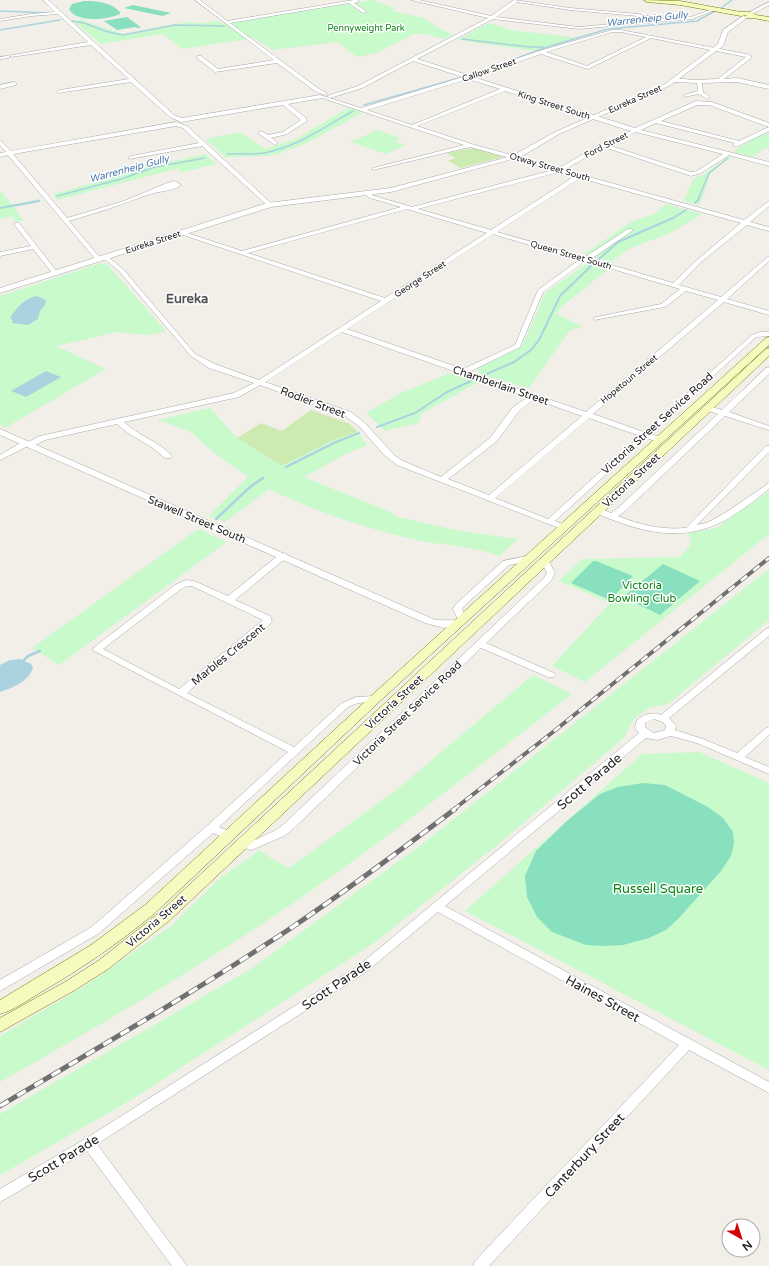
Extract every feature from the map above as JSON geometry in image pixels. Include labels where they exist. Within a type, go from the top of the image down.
[{"type":"main road","points":[[647,0],[713,9],[769,19]]},
{"type":"main road","name":"Victoria Street","points":[[0,1026],[70,986],[125,948],[164,917],[244,843],[531,558],[769,340]]},
{"type":"main road","name":"Victoria Street","points":[[464,625],[545,561],[768,353]]},
{"type":"main road","points":[[564,528],[571,536]]},
{"type":"main road","points":[[449,633],[464,625]]},
{"type":"main road","name":"Victoria Street","points":[[0,1008],[84,958],[127,928],[229,836],[375,699],[449,633]]},
{"type":"main road","points":[[229,836],[244,843]]},
{"type":"street","points":[[45,0],[270,205]]},
{"type":"street","name":"Otway Street South","points":[[197,0],[324,95],[361,110],[515,158],[769,229]]},
{"type":"street","points":[[413,0],[492,18],[595,30]]},
{"type":"street","points":[[510,0],[593,12],[638,15],[665,21]]},
{"type":"street","points":[[0,155],[303,100],[360,87],[492,18],[517,1]]},
{"type":"street","points":[[227,22],[353,2],[365,12]]},
{"type":"street","name":"Eureka Street","points":[[0,292],[55,273],[270,205],[370,193],[411,185],[515,158],[557,134],[659,89],[676,79],[716,49],[722,43],[725,31],[762,2],[769,3]]},
{"type":"street","points":[[579,28],[696,18],[713,9]]},
{"type":"street","points":[[0,20],[30,15],[60,14]]},
{"type":"street","points":[[584,33],[616,25]]},
{"type":"street","name":"Callow Street","points":[[361,110],[468,77],[541,52],[616,31],[650,37]]},
{"type":"street","points":[[541,52],[586,68],[591,67],[650,37],[744,54],[749,57],[720,80]]},
{"type":"street","points":[[13,56],[92,43]]},
{"type":"street","points":[[0,58],[7,57]]},
{"type":"street","points":[[199,57],[217,71],[278,61]]},
{"type":"street","name":"King Street South","points":[[412,59],[634,131],[769,164]]},
{"type":"street","points":[[676,79],[699,82],[720,80],[744,81],[769,87]]},
{"type":"street","points":[[60,92],[132,80]]},
{"type":"street","points":[[699,82],[701,89],[700,92],[706,99],[769,125]]},
{"type":"street","points":[[0,87],[14,84]]},
{"type":"street","points":[[413,126],[504,89]]},
{"type":"street","points":[[686,96],[700,92]]},
{"type":"street","name":"Ford Street","points":[[241,253],[560,170],[603,145],[706,99]]},
{"type":"street","points":[[268,137],[285,133],[304,121],[304,119],[284,103]]},
{"type":"street","points":[[655,121],[740,143]]},
{"type":"street","points":[[603,145],[691,174],[699,172],[723,153],[740,143],[769,129]]},
{"type":"street","points":[[261,133],[275,143]]},
{"type":"street","name":"Rodier Street","points":[[0,142],[66,220],[102,258],[121,270],[196,358],[212,366],[333,408],[353,417],[365,426],[394,460],[564,528]]},
{"type":"street","points":[[131,158],[203,144]]},
{"type":"street","points":[[375,169],[471,145]]},
{"type":"street","name":"George Street","points":[[0,458],[26,444],[40,439],[236,395],[248,390],[580,176]]},
{"type":"street","points":[[66,220],[121,204],[148,193]]},
{"type":"street","name":"Queen Street South","points":[[370,193],[371,197],[769,313]]},
{"type":"street","points":[[674,285],[688,274],[698,261],[769,204]]},
{"type":"street","points":[[17,224],[55,273]]},
{"type":"street","points":[[462,372],[518,346],[540,291],[585,259],[630,230]]},
{"type":"street","points":[[182,233],[387,301]]},
{"type":"street","points":[[0,254],[34,247]]},
{"type":"street","name":"Hopetoun Street","points":[[489,499],[587,414],[723,300],[769,258]]},
{"type":"street","points":[[596,319],[663,306],[685,288]]},
{"type":"street","name":"Chamberlain Street","points":[[342,330],[660,440]]},
{"type":"street","name":"Victoria Street Service Road","points":[[549,522],[644,434],[754,336],[769,334]]},
{"type":"street","points":[[612,516],[621,510],[769,370]]},
{"type":"street","points":[[442,480],[493,440],[514,411],[533,396]]},
{"type":"street","points":[[708,408],[769,428]]},
{"type":"street","points":[[119,421],[129,431],[157,446],[168,456]]},
{"type":"street","name":"Stawell Street South","points":[[0,432],[395,606],[436,623],[464,625]]},
{"type":"street","points":[[688,530],[769,448]]},
{"type":"street","points":[[598,511],[654,531],[670,532],[688,530],[707,526],[722,520],[769,485]]},
{"type":"street","points":[[228,600],[283,556]]},
{"type":"street","name":"Victoria Street Service Road","points":[[244,843],[250,846],[283,831],[550,578],[551,573],[545,561]]},
{"type":"street","name":"Marbles Crescent","points":[[186,584],[194,584],[228,600],[266,618],[268,621],[180,693],[97,649],[178,587],[186,584]]},
{"type":"street","name":"Stawell Street South","points":[[395,606],[416,618],[449,633]]},
{"type":"street","points":[[663,718],[769,631]]},
{"type":"street","points":[[481,644],[551,675]]},
{"type":"street","points":[[180,693],[294,751]]},
{"type":"street","points":[[0,986],[100,927],[212,828],[294,751],[348,703],[356,700],[375,699]]},
{"type":"street","points":[[670,732],[671,726],[663,718],[654,716],[645,718],[640,722],[640,728],[645,734],[660,737],[670,732],[700,741],[769,771]]},
{"type":"street","points":[[738,758],[769,730]]},
{"type":"street","name":"Scott Parade","points":[[0,1196],[89,1144],[362,969],[645,734]]},
{"type":"street","points":[[212,828],[229,836]]},
{"type":"street","name":"Haines Street","points":[[438,907],[769,1088]]},
{"type":"street","name":"Canterbury Street","points":[[480,1266],[688,1043]]},
{"type":"street","points":[[89,1144],[180,1266]]},
{"type":"green space","name":"Pennyweight Park","points":[[373,0],[396,9],[392,11],[424,18],[440,29],[453,34],[444,39],[425,34],[414,34],[377,53],[357,57],[337,42],[272,50],[254,38],[182,49],[163,34],[101,44],[72,20],[81,20],[123,34],[188,22],[203,23],[218,21],[223,24]]},
{"type":"green space","points":[[84,1],[108,4],[120,12],[120,14],[100,19],[78,17],[69,9],[72,4]]},
{"type":"green space","points":[[133,5],[171,13],[163,16],[124,8]]},
{"type":"green space","points":[[127,17],[142,28],[138,27],[140,29],[135,27],[117,30],[104,21]]},
{"type":"green space","points":[[489,23],[511,30],[578,38],[534,51],[457,40]]},
{"type":"green space","points":[[348,108],[363,112],[307,143],[268,156],[225,157],[205,139],[240,132],[265,149],[296,139]]},
{"type":"green space","points":[[377,130],[400,138],[395,141],[406,145],[386,154],[351,142]]},
{"type":"green space","points":[[769,132],[769,149],[765,148],[752,157],[733,152],[753,139]]},
{"type":"green space","points":[[473,148],[503,157],[461,168],[448,161],[455,158],[447,153]]},
{"type":"green space","points":[[205,154],[216,164],[180,173],[179,168],[57,200],[53,194],[112,178],[111,175]]},
{"type":"green space","points":[[728,157],[731,157],[710,174],[702,200],[698,205],[684,201],[693,179],[705,174]]},
{"type":"green space","points":[[2,192],[12,205],[39,199],[41,201],[14,207],[24,221],[14,221],[13,216],[0,219],[0,193]]},
{"type":"green space","points":[[666,204],[702,214],[670,233],[629,249],[611,262],[584,254],[631,222],[656,213]]},
{"type":"green space","points":[[101,263],[107,264],[166,331],[149,335],[117,332],[56,346],[106,369],[5,428],[0,425],[0,296]]},
{"type":"green space","points":[[586,264],[607,270],[564,305],[556,314],[583,327],[570,330],[529,388],[480,374],[477,367],[522,347],[545,293]]},
{"type":"green space","points":[[450,373],[478,382],[421,414],[419,423],[385,431],[366,413],[401,393]]},
{"type":"green space","points":[[210,408],[237,438],[282,466],[334,440],[358,432],[367,445],[346,454],[304,477],[395,514],[394,516],[460,531],[518,539],[499,556],[470,548],[421,541],[344,520],[306,506],[269,489],[225,522],[209,516],[248,477],[214,453],[191,432],[158,420]]},
{"type":"green space","points":[[311,410],[350,424],[358,432],[334,440],[282,466],[237,438],[261,423],[282,431]]},
{"type":"green space","name":"Victoria Bowling Club","points":[[769,491],[769,534],[585,682],[552,666],[610,603],[559,581],[582,559],[679,557],[690,544],[691,541],[689,533],[716,528]]},
{"type":"green space","points":[[198,529],[227,542],[59,665],[32,648]]},
{"type":"green space","points":[[593,561],[633,576],[610,600],[571,583]]},
{"type":"green space","points":[[663,564],[700,581],[660,615],[623,597]]},
{"type":"green space","points":[[769,569],[769,620],[668,704],[649,708],[632,721],[625,737],[501,842],[374,943],[131,1100],[0,1175],[0,1114],[251,969],[421,845]]},
{"type":"green space","points":[[533,675],[572,694],[382,840],[265,922],[101,1024],[0,1082],[0,1036],[91,982],[172,925],[219,879],[260,850],[269,857],[289,868],[395,791]]},
{"type":"green space","name":"Russell Square","points":[[699,752],[769,783],[769,1070],[465,911],[642,754]]},
{"type":"green space","points":[[643,783],[665,785],[708,807],[723,818],[733,832],[734,843],[731,856],[721,871],[678,919],[666,930],[649,938],[623,945],[586,945],[552,932],[537,917],[527,897],[525,876],[536,851],[567,821],[600,794],[618,787]]},
{"type":"water","points":[[37,296],[46,300],[45,305],[40,311],[38,319],[28,325],[12,323],[13,321],[10,318],[18,307],[25,301]]},
{"type":"water","points":[[46,371],[61,377],[26,397],[11,391]]},
{"type":"water","points":[[20,659],[31,664],[33,667],[31,672],[20,683],[0,692],[0,665],[10,660]]},
{"type":"waterway","name":"Warrenheip Gully","points":[[721,8],[732,0]]},
{"type":"waterway","points":[[0,11],[49,13]]},
{"type":"waterway","name":"Warrenheip Gully","points":[[512,60],[547,47],[608,29],[697,21],[715,11]]},
{"type":"waterway","points":[[0,30],[60,20]]},
{"type":"waterway","points":[[72,21],[84,23],[108,32],[123,35],[174,25],[224,26]]},
{"type":"waterway","points":[[462,39],[530,47],[543,47]]},
{"type":"waterway","name":"Warrenheip Gully","points":[[364,105],[459,78]]},
{"type":"waterway","name":"Warrenheip Gully","points":[[227,154],[264,153],[288,146],[310,136],[353,111]]},
{"type":"waterway","name":"Warrenheip Gully","points":[[57,196],[121,179],[155,167],[205,158]]},
{"type":"waterway","points":[[698,200],[709,173],[728,158]]},
{"type":"waterway","points":[[695,203],[698,200]]},
{"type":"waterway","name":"Warrenheip Gully","points":[[0,208],[39,201]]},
{"type":"waterway","points":[[599,259],[618,242],[673,218],[686,210]]},
{"type":"waterway","points":[[482,376],[514,362],[531,350],[539,340],[560,296],[591,266]]},
{"type":"waterway","points":[[377,427],[415,413],[447,392],[471,381]]},
{"type":"waterway","points":[[286,467],[336,442],[359,433]]},
{"type":"waterway","points":[[216,519],[250,487],[263,478]]},
{"type":"waterway","points":[[22,662],[28,656],[40,651]]},
{"type":"railway","points":[[453,810],[553,732],[769,558]]},
{"type":"railway","points":[[0,1106],[147,1019],[291,928],[394,855],[455,809]]},
{"type":"district","name":"Eureka","points":[[187,298]]}]
